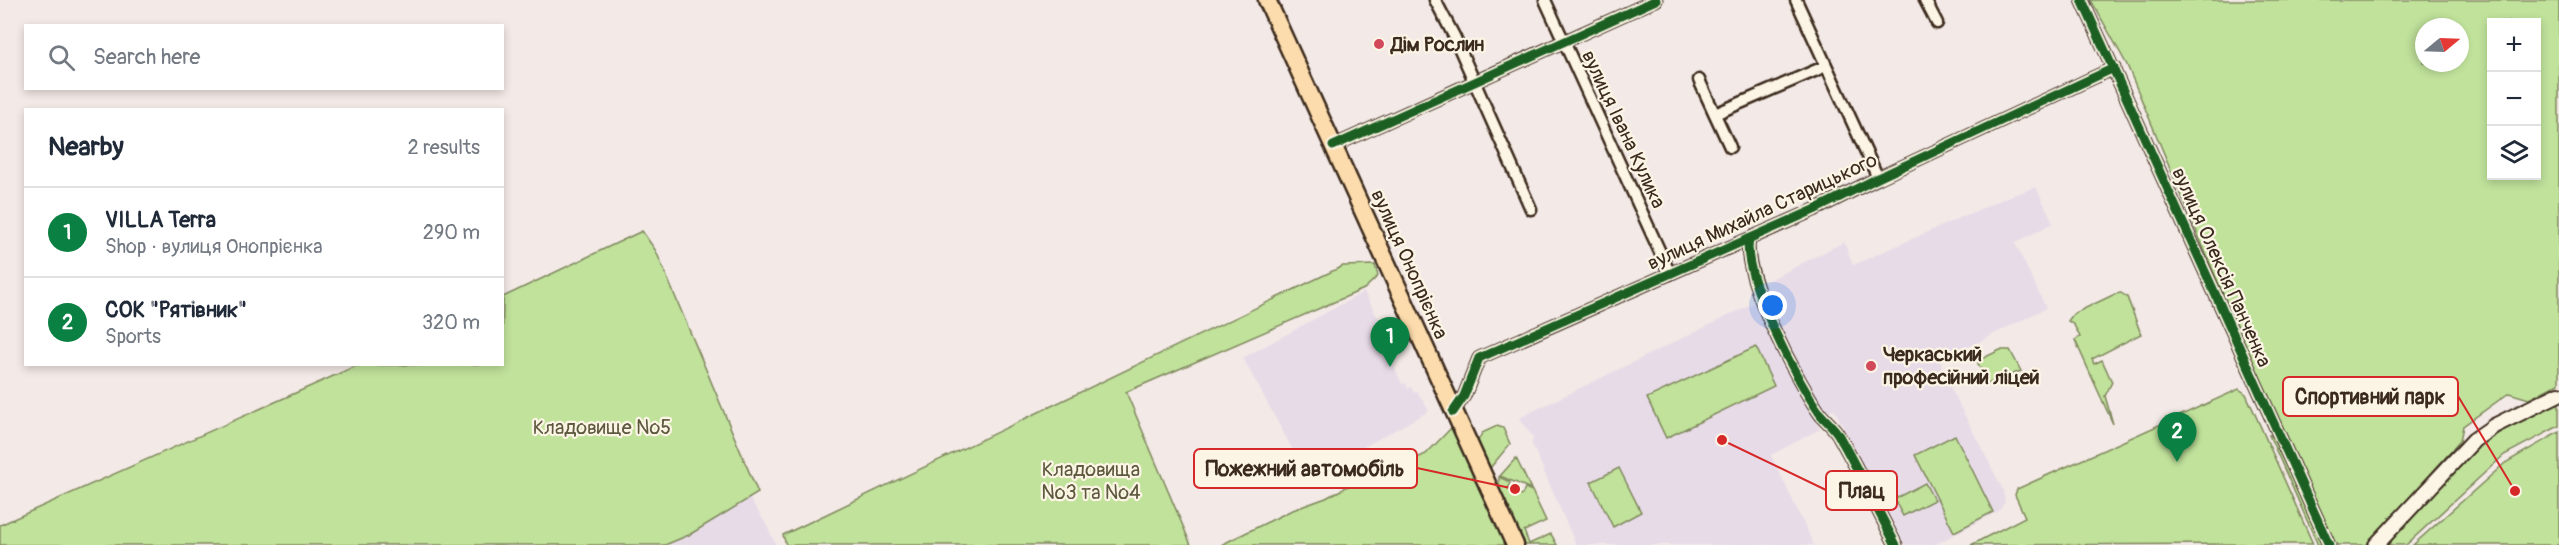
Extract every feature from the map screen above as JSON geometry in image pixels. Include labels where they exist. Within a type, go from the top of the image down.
[{"type":"main road","name":"вулиця Онопрієнка","points":[[1267,0],[1515,545]]},
{"type":"street","points":[[1435,0],[1475,82],[1531,209]]},
{"type":"street","name":"вулиця Івана Кулика","points":[[1545,0],[1670,274]]},
{"type":"street","points":[[1333,146],[1656,0]]},
{"type":"street","points":[[1797,0],[1878,177]]},
{"type":"street","points":[[1925,0],[1937,23]]},
{"type":"street","name":"вулиця Олексія Панченка","points":[[2082,0],[2328,545]]},
{"type":"street","points":[[1715,114],[1826,66]]},
{"type":"street","name":"вулиця Михайла Старицького","points":[[1454,412],[1464,396],[1479,358],[1749,240],[1878,177],[2114,68]]},
{"type":"street","points":[[1699,80],[1730,147]]},
{"type":"street","points":[[1749,240],[1748,257],[1752,275],[1780,341],[1821,414],[1838,432],[1896,545]]},
{"type":"street","points":[[2376,545],[2474,440],[2494,426],[2559,394]]},
{"type":"shaded area","name":"Черкаський професійний ліцей","points":[[2036,187],[2053,223],[2015,243],[2046,308],[1941,361],[1942,371],[2003,490],[2005,502],[1999,511],[1934,545],[1905,545],[1834,409],[1823,412],[1760,285],[1844,242],[1853,265],[2005,198]]},
{"type":"shaded area","points":[[1364,292],[1391,342],[1386,348],[1402,384],[1406,383],[1408,389],[1411,387],[1414,393],[1417,391],[1429,411],[1308,478],[1243,358]]},
{"type":"shaded area","points":[[1754,303],[1820,429],[1771,455],[1814,545],[1576,545],[1532,444],[1533,437],[1519,418]]},
{"type":"shaded area","points":[[748,496],[776,545],[665,545],[689,535]]},
{"type":"green space","points":[[2091,0],[2559,0],[2559,383],[2529,399],[2509,393],[2463,426],[2460,441],[2367,545],[2335,545],[2249,357],[2127,65]]},
{"type":"green space","name":"Кладовище №5","points":[[642,231],[656,251],[758,493],[689,535],[665,545],[0,545],[0,525],[356,366],[504,366],[504,297]]},
{"type":"green space","name":"Кладовища №3 та №4","points":[[1375,265],[1378,276],[1364,289],[1126,392],[1191,545],[786,545],[783,535],[1343,266]]},
{"type":"green space","points":[[2121,293],[2127,297],[2141,334],[2092,359],[2094,364],[2102,360],[2112,382],[2105,396],[2113,424],[2075,340],[2080,337],[2074,325],[2068,321],[2073,314]]},
{"type":"green space","points":[[1756,347],[1774,386],[1666,438],[1647,398]]},
{"type":"green space","points":[[2000,350],[2010,350],[2021,371],[1987,384],[1977,361]]},
{"type":"green space","points":[[2239,389],[2246,394],[2313,544],[1971,545],[2025,517],[2015,495],[2017,489]]},
{"type":"green space","points":[[2559,401],[2559,426],[2504,455],[2406,545],[2387,545],[2480,445],[2516,422]]},
{"type":"green space","points":[[1453,426],[1508,545],[1221,545],[1290,511],[1326,498],[1380,469],[1404,464],[1426,454]]},
{"type":"green space","points":[[1497,426],[1503,428],[1510,444],[1490,468],[1478,441],[1482,433]]},
{"type":"green space","points":[[2559,432],[2559,545],[2413,545],[2505,463]]},
{"type":"green space","points":[[1955,435],[1993,512],[1954,532],[1915,455]]},
{"type":"green space","points":[[2269,435],[2275,436],[2326,545],[2318,545]]},
{"type":"green space","points":[[1516,458],[1531,489],[1500,476]]},
{"type":"green space","points":[[1619,468],[1641,512],[1613,527],[1591,482]]},
{"type":"green space","points":[[1499,477],[1510,482],[1508,489],[1522,495],[1525,488],[1532,491],[1546,521],[1524,531],[1529,544],[1551,534],[1557,545],[1523,545],[1499,491]]},
{"type":"green space","points":[[1925,483],[1934,500],[1903,516],[1894,499]]},
{"type":"cycle path","points":[[1333,146],[1656,0]]},
{"type":"cycle path","points":[[2082,0],[2329,545]]},
{"type":"cycle path","points":[[1453,412],[1464,396],[1479,358],[1814,210],[2114,68]]},
{"type":"cycle path","points":[[1749,240],[1749,256],[1754,278],[1762,303],[1786,356],[1811,400],[1839,436],[1896,545]]},
{"type":"place","name":"Дім Рослин","points":[[1379,44]]},
{"type":"place","name":"Черкаський професійний ліцей","points":[[1871,366]]},
{"type":"place","name":"VILLA Terra","points":[[1390,367]]},
{"type":"place","name":"Плац","points":[[1722,440]]},
{"type":"place","name":"СОК \"Рятівник\"","points":[[2177,462]]},
{"type":"place","name":"Пожежний автомобіль","points":[[1515,489]]},
{"type":"place","name":"Спортивний парк","points":[[2515,491]]}]
